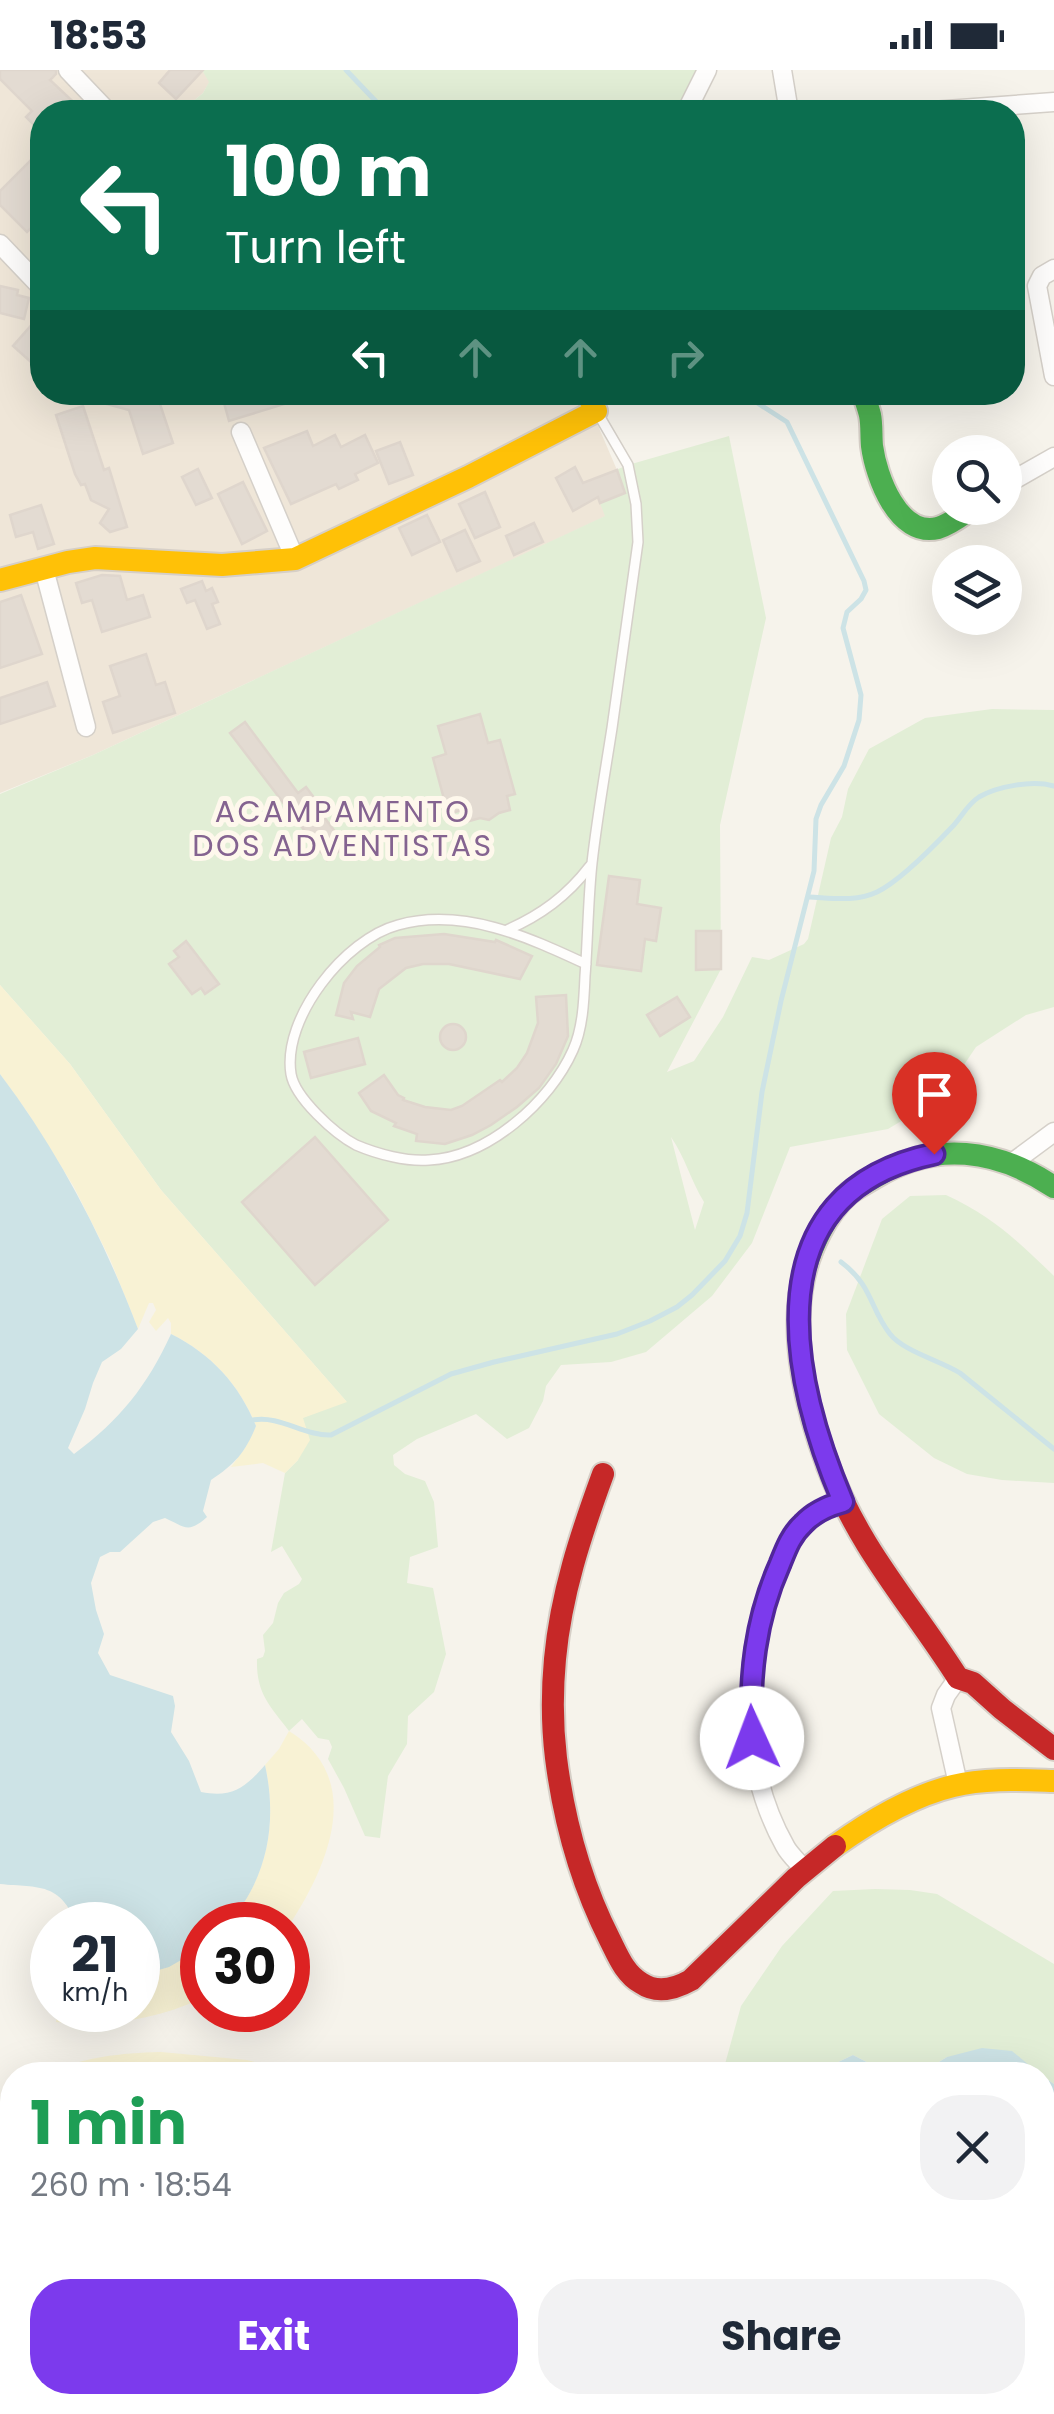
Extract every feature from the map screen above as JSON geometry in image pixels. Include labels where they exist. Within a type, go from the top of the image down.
[{"type":"street","points":[[68,70],[97,100]]},
{"type":"street","points":[[692,100],[707,70]]},
{"type":"street","points":[[782,70],[788,100]]},
{"type":"street","points":[[1025,104],[1054,102]]},
{"type":"street","points":[[0,244],[30,275]]},
{"type":"street","points":[[1054,269],[1042,276],[1038,286],[1054,376]]},
{"type":"street","points":[[0,580],[94,558],[222,565],[295,559],[468,477],[586,405]]},
{"type":"street","points":[[867,405],[872,445],[888,496],[902,517],[915,527],[931,529],[942,525]]},
{"type":"street","points":[[240,432],[295,559]]},
{"type":"street","points":[[1022,475],[1054,457]]},
{"type":"street","points":[[44,569],[86,727]]},
{"type":"street","points":[[1012,1164],[1054,1132]]},
{"type":"street","points":[[1054,1187],[1012,1164],[974,1154],[934,1154],[896,1164],[878,1173],[834,1209],[806,1258],[798,1296],[800,1347],[811,1412],[830,1472],[873,1558],[958,1678],[973,1684],[1054,1749]]},
{"type":"street","points":[[603,1474],[575,1552],[559,1624],[553,1695],[557,1766],[580,1869],[607,1934],[637,1982],[657,1990],[675,1989],[692,1980],[804,1869],[887,1813],[958,1784],[1054,1781]]},
{"type":"street","points":[[804,1869],[786,1848],[757,1766],[751,1709],[753,1656],[764,1605],[788,1544],[810,1517],[843,1502]]},
{"type":"street","points":[[958,1678],[941,1708],[958,1784]]},
{"type":"lane","points":[[586,964],[506,930],[430,920],[395,925],[360,944],[328,974],[304,1009],[292,1045],[291,1077],[309,1106],[330,1128],[356,1144],[392,1156],[429,1160],[462,1153],[496,1138],[525,1116],[550,1088],[574,1049],[583,1010],[586,964],[592,864],[638,542],[628,466],[593,405]]},
{"type":"lane","points":[[506,930],[555,904],[592,864]]},
{"type":"shaded area","points":[[0,70],[202,70],[210,81],[195,100],[30,100],[30,405],[589,405],[617,470],[606,516],[93,755],[0,793]]},
{"type":"shaded area","points":[[0,1074],[42,1134],[78,1196],[138,1329],[121,1349],[102,1362],[68,1448],[74,1454],[119,1415],[142,1386],[171,1334],[199,1351],[222,1372],[256,1426],[238,1457],[211,1480],[203,1511],[207,1517],[191,1527],[165,1518],[153,1522],[120,1552],[100,1557],[91,1583],[104,1634],[98,1653],[110,1675],[173,1696],[171,1732],[189,1761],[201,1792],[230,1792],[251,1780],[265,1765],[270,1809],[266,1850],[244,1902],[180,1902],[180,1961],[160,1970],[160,1902],[64,1902],[56,1894],[37,1887],[0,1884]]},
{"type":"shaded area","points":[[982,2048],[1012,2051],[1025,2062],[939,2062]]},
{"type":"shaded area","points":[[853,2055],[867,2062],[838,2062]]},
{"type":"green space","points":[[202,70],[706,70],[690,100],[195,100],[209,82]]},
{"type":"green space","points":[[729,436],[766,618],[720,825],[721,969],[667,1072],[694,1061],[723,1017],[752,957],[769,960],[808,939],[831,838],[842,817],[848,789],[869,749],[925,718],[992,709],[1054,710],[1054,1007],[1026,1015],[976,1047],[943,1096],[888,1129],[790,1147],[752,1243],[712,1296],[646,1352],[611,1362],[561,1365],[546,1386],[529,1428],[507,1439],[476,1414],[417,1439],[393,1455],[394,1465],[405,1474],[425,1481],[434,1502],[438,1547],[410,1557],[407,1583],[433,1588],[446,1654],[434,1692],[408,1716],[407,1744],[388,1776],[380,1838],[365,1836],[328,1759],[332,1747],[329,1740],[318,1738],[302,1719],[289,1731],[265,1698],[257,1671],[257,1659],[265,1651],[263,1635],[273,1623],[278,1603],[302,1579],[282,1546],[271,1552],[285,1473],[298,1460],[302,1418],[346,1401],[161,1190],[70,1064],[0,985],[0,794],[93,755],[605,516],[591,480],[628,465]],"holes":[[[671,1137],[704,1202],[695,1230]]]},
{"type":"green space","points":[[946,1195],[1004,1230],[1054,1276],[1054,1483],[967,1474],[934,1458],[879,1414],[847,1350],[846,1314],[882,1219],[910,1196]]},
{"type":"green space","points":[[910,1890],[937,1894],[1054,1964],[1054,2062],[974,2062],[947,2057],[939,2062],[867,2062],[853,2055],[838,2062],[726,2062],[741,2006],[782,1946],[833,1891]]},
{"type":"sand","points":[[0,985],[70,1064],[161,1190],[347,1402],[303,1418],[310,1440],[285,1473],[263,1463],[231,1467],[256,1426],[241,1397],[211,1361],[171,1334],[168,1318],[156,1331],[149,1322],[156,1310],[153,1303],[149,1303],[138,1329],[110,1259],[74,1187],[0,1074]]},
{"type":"sand","points":[[289,1731],[313,1751],[327,1774],[333,1799],[326,1852],[303,1902],[244,1902],[266,1850],[270,1808],[265,1765]]},
{"type":"sand","points":[[180,1960],[180,2007],[160,2014],[160,1968]]},
{"type":"sand","points":[[161,2052],[255,2062],[82,2062]]},
{"type":"building","points":[[0,70],[56,70],[50,80],[71,100],[30,100],[30,109],[0,79]]},
{"type":"building","points":[[170,70],[203,70],[176,99],[159,83]]},
{"type":"building","points":[[30,161],[27,232],[0,205],[0,191]]},
{"type":"building","points":[[0,286],[18,290],[17,295],[29,298],[24,319],[0,313]]},
{"type":"building","points":[[30,327],[30,361],[13,346]]},
{"type":"building","points":[[111,405],[160,405],[173,443],[143,454],[129,410]]},
{"type":"building","points":[[225,405],[281,405],[229,421]]},
{"type":"building","points":[[83,406],[104,470],[109,468],[127,527],[110,532],[100,523],[109,509],[91,500],[85,484],[81,485],[56,415]]},
{"type":"building","points":[[307,431],[313,446],[335,435],[341,447],[365,435],[378,463],[355,474],[358,480],[339,489],[336,484],[291,504],[264,448]]},
{"type":"building","points":[[400,442],[413,475],[389,484],[376,451]]},
{"type":"building","points":[[575,467],[583,483],[617,470],[625,493],[600,503],[598,497],[573,511],[556,478]]},
{"type":"building","points":[[198,469],[212,498],[196,505],[182,477]]},
{"type":"building","points":[[243,482],[267,531],[242,544],[218,494]]},
{"type":"building","points":[[485,492],[500,527],[475,538],[459,504]]},
{"type":"building","points":[[41,505],[54,544],[38,549],[33,532],[16,537],[10,515]]},
{"type":"building","points":[[427,515],[440,542],[412,555],[399,528]]},
{"type":"building","points":[[534,523],[543,542],[514,555],[506,536]]},
{"type":"building","points":[[465,530],[480,561],[457,571],[443,540]]},
{"type":"building","points":[[102,575],[120,576],[127,600],[143,595],[150,617],[102,632],[92,600],[82,603],[76,583]]},
{"type":"building","points":[[202,581],[206,591],[212,588],[218,602],[212,604],[220,624],[207,629],[195,600],[187,603],[181,589]]},
{"type":"building","points":[[21,595],[42,654],[0,668],[0,602]]},
{"type":"building","points":[[146,654],[156,685],[165,682],[175,713],[113,733],[103,702],[120,696],[110,666]]},
{"type":"building","points":[[47,682],[55,706],[0,724],[0,698]]},
{"type":"building","points":[[480,714],[488,743],[500,740],[515,794],[507,796],[510,810],[489,820],[466,822],[462,810],[448,814],[433,758],[446,754],[438,726]]},
{"type":"building","points":[[245,722],[298,793],[306,787],[346,846],[327,860],[230,733]]},
{"type":"building","points":[[609,876],[640,880],[637,904],[661,908],[656,941],[645,939],[641,971],[597,965]]},
{"type":"building","points":[[696,931],[721,931],[721,969],[696,970]]},
{"type":"building","points":[[444,934],[496,940],[532,956],[520,979],[449,964],[406,968],[379,989],[370,1017],[351,1012],[353,1019],[336,1015],[344,983],[379,945],[395,938]]},
{"type":"building","points":[[186,941],[219,984],[205,994],[201,988],[192,994],[169,964],[179,957],[174,951]]},
{"type":"building","points":[[566,995],[568,1036],[556,1064],[539,1088],[517,1107],[472,1135],[445,1144],[416,1141],[417,1134],[394,1126],[396,1123],[371,1111],[359,1093],[384,1075],[403,1100],[451,1110],[462,1106],[517,1068],[538,1023],[536,997]]},
{"type":"building","points":[[677,997],[690,1017],[660,1036],[647,1015]]},
{"type":"building","points":[[453,1024],[462,1028],[466,1037],[462,1046],[453,1050],[444,1046],[440,1037],[444,1028]]},
{"type":"building","points":[[358,1038],[365,1064],[311,1078],[304,1052]]},
{"type":"building","points":[[315,1137],[388,1220],[315,1285],[242,1202]]},
{"type":"waterway","points":[[346,70],[375,100]]},
{"type":"waterway","points":[[253,1420],[273,1420],[331,1435],[451,1374],[617,1334],[677,1307],[725,1261],[740,1236],[747,1213],[762,1092],[814,871],[816,819],[844,766],[859,720],[861,695],[843,628],[847,612],[866,590],[787,422],[761,405]]},
{"type":"waterway","points":[[809,897],[852,898],[877,892],[917,862],[979,797],[1016,785],[1054,786]]},
{"type":"waterway","points":[[841,1262],[865,1288],[896,1340],[960,1373],[1054,1449]]},
{"type":"traffic: fast","points":[[867,405],[878,473],[891,502],[911,524],[924,529],[945,525]]},
{"type":"traffic: fast","points":[[828,1466],[803,1374],[799,1302],[814,1244],[841,1201],[898,1165],[943,1154],[988,1157],[1054,1187]]},
{"type":"traffic: slow","points":[[0,580],[95,558],[222,565],[295,559],[596,411],[593,405]]},
{"type":"traffic: slow","points":[[835,1846],[891,1810],[937,1790],[990,1781],[1054,1781]]},
{"type":"traffic: jam","points":[[828,1466],[855,1524],[958,1678],[973,1683],[1054,1749]]},
{"type":"traffic: jam","points":[[603,1474],[562,1611],[554,1671],[553,1721],[559,1782],[575,1851],[590,1896],[622,1964],[635,1979],[653,1988],[672,1988],[691,1980],[796,1878],[835,1846]]},
{"type":"district","name":"ACAMPAMENTO DOS ADVENTISTAS","points":[[343,829]]},
{"type":"route","points":[[752,1738],[753,1656],[773,1580],[801,1525],[820,1510],[843,1502],[820,1442],[805,1380],[798,1296],[806,1258],[834,1209],[862,1183],[896,1164],[934,1154]]}]
